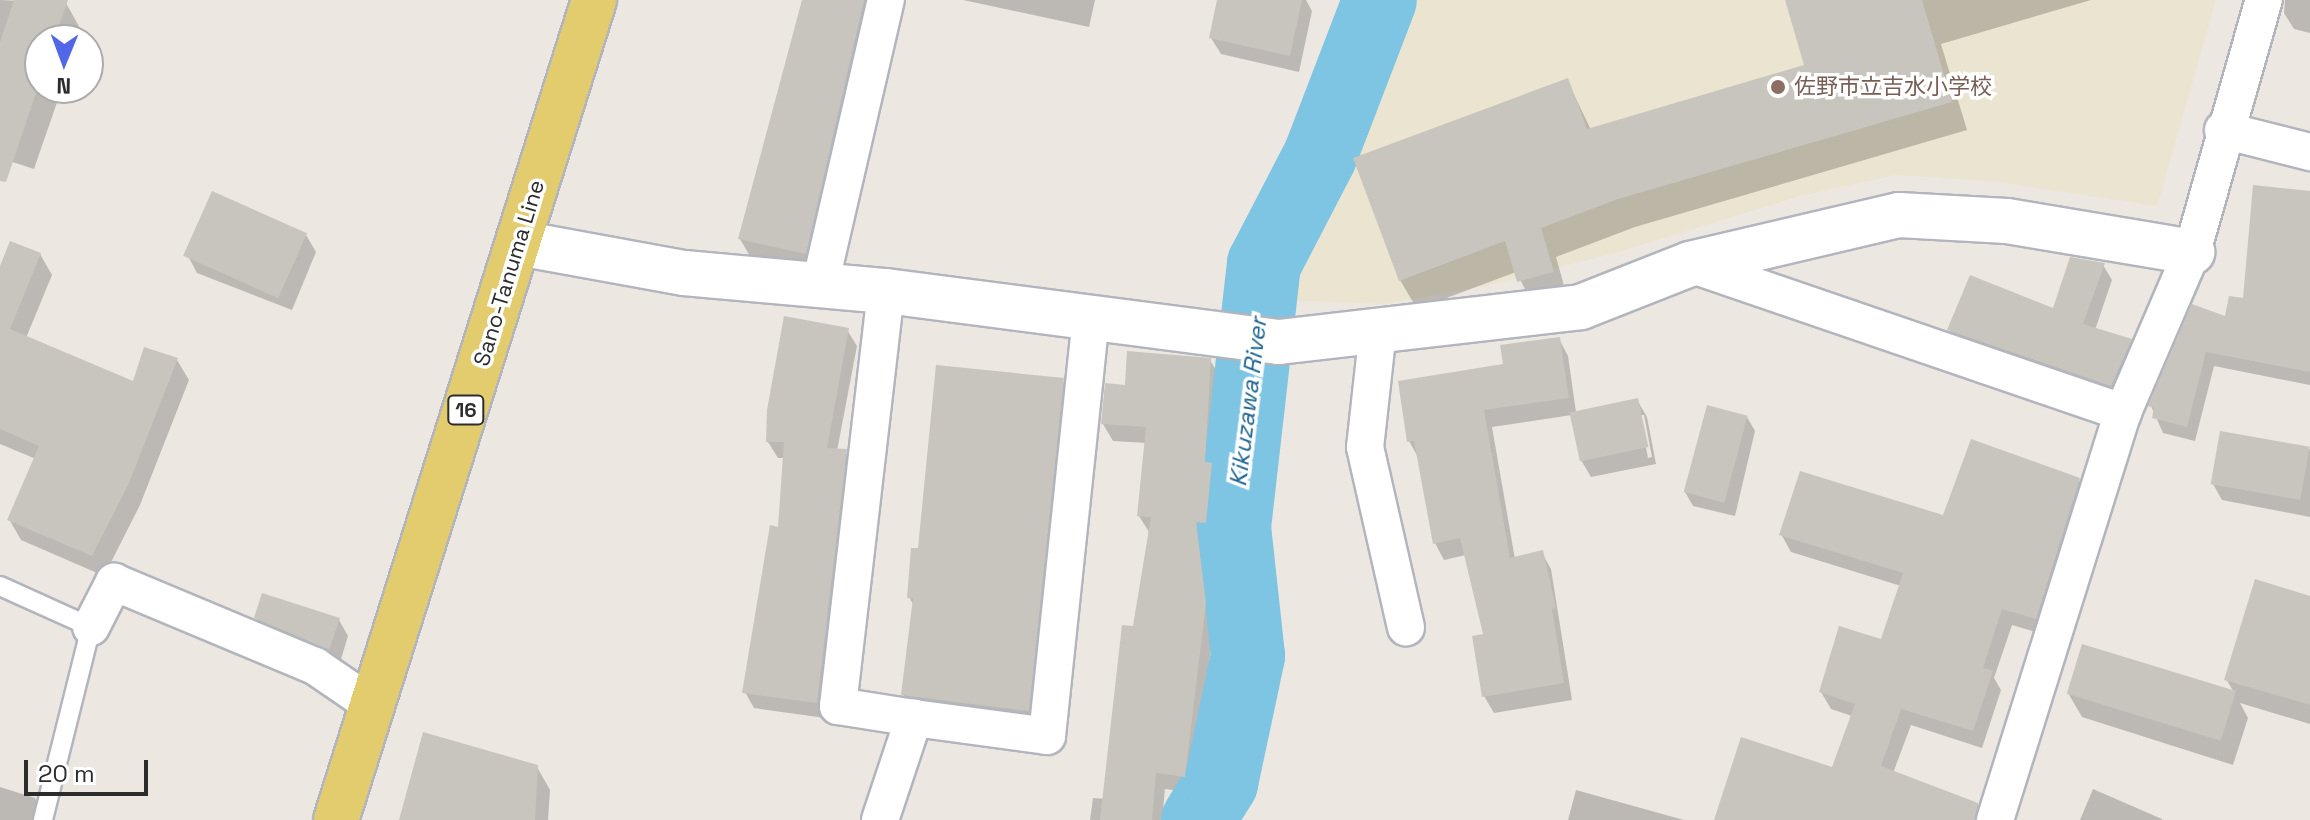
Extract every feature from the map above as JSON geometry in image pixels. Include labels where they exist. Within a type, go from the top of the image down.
[{"type":"main road","name":"Sano-Tanuma Line","points":[[336,820],[594,0]]},
{"type":"street","points":[[820,285],[886,0]]},
{"type":"street","points":[[1995,820],[2123,412],[2192,252],[2223,130],[2264,0]]},
{"type":"street","points":[[2223,130],[2310,152]]},
{"type":"street","points":[[519,243],[684,273],[886,291],[1279,342],[1581,307],[1690,264],[1899,215],[2007,221],[2192,252]]},
{"type":"street","points":[[1690,264],[2123,412]]},
{"type":"street","points":[[886,291],[838,706],[914,718],[1047,736],[1091,320]]},
{"type":"street","points":[[1378,330],[1365,447],[1406,627]]},
{"type":"street","points":[[91,627],[114,582],[315,666],[372,705]]},
{"type":"street","points":[[880,820],[914,718]]},
{"type":"lane","points":[[0,586],[91,627],[43,820]]},
{"type":"shaded area","name":"佐野市立吉水小学校","points":[[1400,0],[2216,0],[2157,206],[1993,181],[1895,175],[1800,196],[1615,253],[1480,287],[1384,304],[1279,300]]},
{"type":"building","points":[[14,0],[68,0],[60,24],[24,24],[24,104],[32,104],[6,182],[0,181],[0,42]]},
{"type":"building","points":[[802,0],[864,0],[806,254],[738,239]]},
{"type":"building","points":[[1217,0],[1302,0],[1290,56],[1209,38]]},
{"type":"building","points":[[1785,0],[1922,0],[1952,102],[1618,199],[1541,228],[1554,272],[1517,282],[1505,241],[1399,281],[1353,158],[1568,78],[1587,129],[1804,65]]},
{"type":"building","points":[[2253,185],[2310,191],[2310,372],[2206,352],[2187,427],[2152,418],[2154,408],[2148,406],[2192,304],[2225,316],[2229,296],[2243,298]]},
{"type":"building","points":[[212,191],[307,233],[278,298],[183,256]]},
{"type":"building","points":[[10,241],[41,253],[10,329],[133,381],[144,347],[178,358],[129,483],[92,556],[7,520],[39,446],[0,429],[0,266]]},
{"type":"building","points":[[2070,257],[2105,263],[2083,324],[2132,339],[2111,386],[1947,330],[1970,275],[2053,308]]},
{"type":"building","points":[[784,316],[849,328],[827,448],[847,449],[817,703],[742,693],[770,525],[778,527],[784,442],[766,442],[767,410]]},
{"type":"building","points":[[1560,337],[1569,398],[1484,410],[1510,558],[1543,550],[1556,608],[1552,609],[1564,683],[1482,697],[1472,636],[1483,634],[1460,538],[1433,544],[1414,441],[1407,442],[1398,381],[1503,364],[1500,345]]},
{"type":"building","points":[[1127,351],[1211,358],[1205,462],[1212,463],[1206,523],[1196,522],[1206,603],[1185,777],[1156,773],[1152,820],[1100,820],[1122,625],[1133,626],[1151,517],[1137,516],[1146,427],[1101,424],[1105,383],[1125,385]]},
{"type":"building","points":[[936,365],[1064,378],[1029,711],[901,695],[913,598],[907,598],[911,548],[918,548]]},
{"type":"building","points":[[1638,398],[1648,447],[1580,461],[1570,413]]},
{"type":"building","points":[[1707,405],[1748,416],[1724,503],[1684,492]]},
{"type":"building","points":[[2220,431],[2310,447],[2300,500],[2211,484]]},
{"type":"building","points":[[1971,439],[2080,478],[2036,619],[2002,609],[1983,668],[1993,671],[1973,731],[1901,709],[1881,766],[1978,803],[1975,820],[1714,820],[1741,737],[1832,767],[1855,704],[1819,692],[1839,626],[1881,639],[1903,573],[1779,535],[1800,471],[1943,515]]},
{"type":"building","points":[[2255,579],[2310,596],[2310,705],[2224,680]]},
{"type":"building","points":[[262,593],[340,618],[329,650],[254,618]]},
{"type":"building","points":[[2082,644],[2236,691],[2221,741],[2067,694]]},
{"type":"building","points":[[423,732],[538,765],[535,820],[399,820]]},
{"type":"waterway","name":"Kikuzawa River","points":[[1198,820],[1221,783],[1248,656],[1234,527],[1264,264],[1320,156],[1380,0]]},
{"type":"place","name":"佐野市立吉水小学校","points":[[1778,87]]}]
